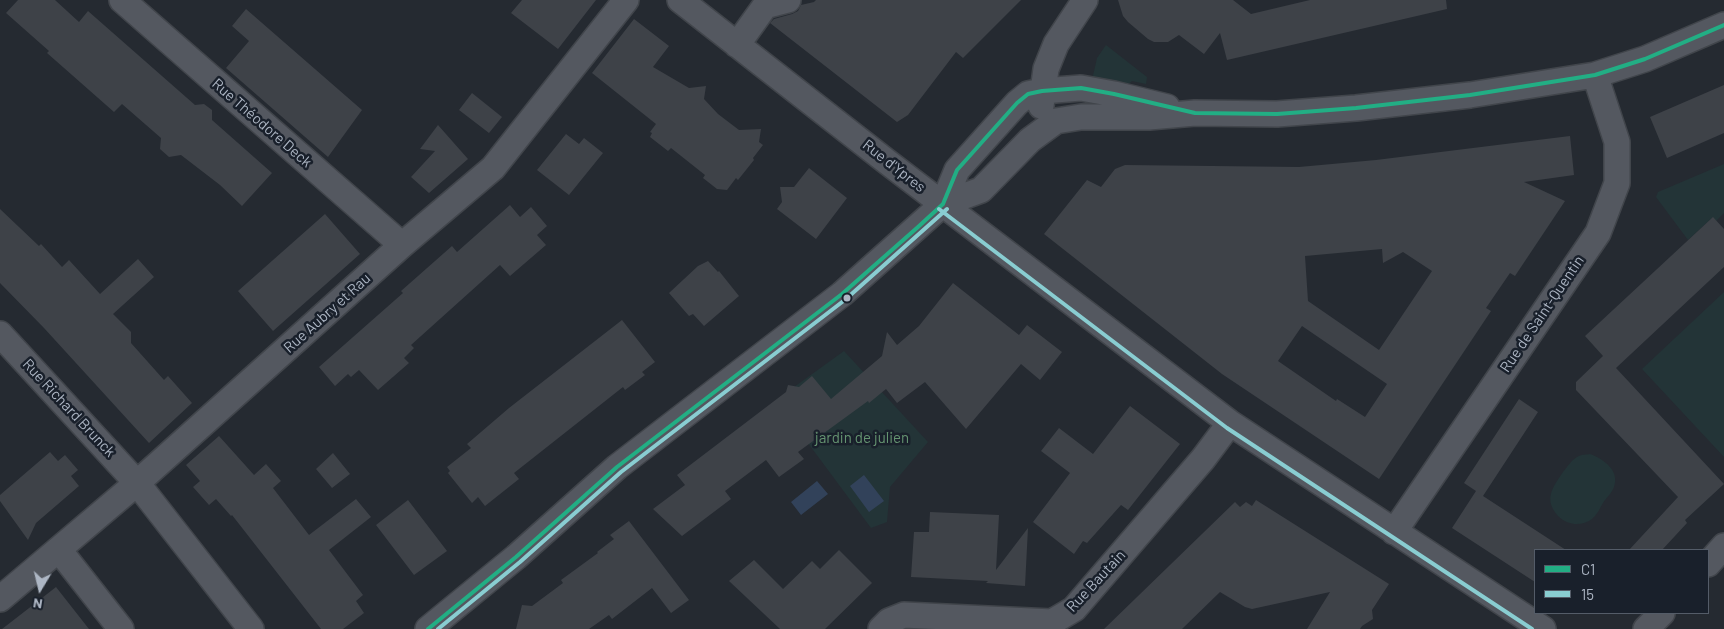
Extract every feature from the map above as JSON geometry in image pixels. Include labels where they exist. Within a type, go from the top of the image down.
[{"type":"street","name":"Rue Théodore Deck","points":[[122,0],[402,246]]},
{"type":"street","name":"Rue Aubry et Rau","points":[[0,599],[137,483],[402,246],[493,168],[626,0]]},
{"type":"street","name":"Rue d'Ypres","points":[[680,0],[1230,423],[1543,629]]},
{"type":"street","points":[[737,44],[766,6],[788,0]]},
{"type":"street","points":[[1030,140],[1041,114],[1046,68],[1056,44],[1085,0]]},
{"type":"street","points":[[428,629],[516,557],[617,466],[842,294],[943,204],[981,190],[1030,140],[1056,121],[1081,116],[1149,117],[1195,113],[1277,114],[1356,108],[1470,95],[1595,75],[1645,59],[1724,25]]},
{"type":"street","name":"Rue de Saint-Quentin","points":[[1394,532],[1598,233],[1616,183],[1617,142],[1595,75]]},
{"type":"street","points":[[943,204],[957,170],[1017,103],[1028,94],[1082,88],[1195,113]]},
{"type":"street","name":"Rue Richard Brunck","points":[[0,334],[137,483],[250,629]]},
{"type":"street","name":"Rue Bautain","points":[[881,629],[889,621],[904,615],[1053,626],[1074,610],[1203,459],[1230,423]]},
{"type":"street","points":[[1709,563],[1724,546]]},
{"type":"street","points":[[59,550],[120,629]]},
{"type":"street","points":[[1646,629],[1661,614]]},
{"type":"green space","points":[[1106,45],[1147,77],[1146,84],[1132,81],[1124,88],[1092,80],[1097,58]]},
{"type":"green space","points":[[1724,164],[1724,213],[1716,221],[1712,218],[1688,240],[1656,197],[1658,192]]},
{"type":"green space","points":[[1724,292],[1724,457],[1642,369]]},
{"type":"green space","name":"jardin de julien","points":[[844,351],[928,442],[890,487],[887,522],[871,528],[776,400]]},
{"type":"green space","points":[[1590,454],[1610,466],[1615,476],[1614,487],[1592,519],[1579,524],[1570,523],[1558,516],[1553,510],[1550,499],[1551,493],[1559,478],[1572,461],[1580,455]]},
{"type":"water","points":[[864,475],[884,501],[869,512],[850,486]]},
{"type":"water","points":[[817,481],[828,494],[801,515],[791,502]]},
{"type":"building","points":[[18,0],[55,0],[79,22],[88,11],[195,105],[204,104],[212,110],[212,120],[272,173],[242,206],[220,185],[181,155],[169,157],[160,149],[161,138],[122,104],[114,112],[47,53],[49,51],[6,13]]},
{"type":"building","points":[[522,0],[596,0],[558,49],[511,13]]},
{"type":"building","points":[[816,0],[1021,0],[963,58],[956,52],[908,115],[897,122],[770,23],[774,19],[798,11],[801,5]]},
{"type":"building","points":[[1118,0],[1233,0],[1251,14],[1310,0],[1446,0],[1447,9],[1227,60],[1220,33],[1204,54],[1179,35],[1168,42],[1154,42],[1128,22],[1123,16]]},
{"type":"building","points":[[246,9],[362,110],[328,157],[226,68],[249,41],[232,26]]},
{"type":"building","points":[[634,19],[669,46],[653,67],[689,88],[706,86],[704,99],[718,114],[739,130],[761,129],[759,142],[763,145],[738,180],[736,178],[727,190],[717,189],[703,178],[705,175],[671,148],[668,151],[650,137],[652,133],[650,132],[656,124],[592,73]]},
{"type":"building","points":[[1724,85],[1724,133],[1667,158],[1650,117]]},
{"type":"building","points":[[472,93],[502,117],[489,133],[459,110]]},
{"type":"building","points":[[438,125],[468,159],[429,193],[411,177],[435,151],[420,149]]},
{"type":"building","points":[[566,134],[579,144],[584,138],[603,153],[569,195],[537,170]]},
{"type":"building","points":[[1570,136],[1574,175],[1524,182],[1565,201],[1515,276],[1510,273],[1486,308],[1491,311],[1379,479],[1222,374],[1044,234],[1087,180],[1101,187],[1115,169],[1125,165],[1299,167],[1376,160]],"holes":[[[1382,249],[1383,263],[1403,252],[1432,271],[1379,350],[1308,301],[1305,256]],[[1302,326],[1387,384],[1365,417],[1337,399],[1336,401],[1278,361]]]},
{"type":"building","points":[[809,168],[847,198],[816,239],[777,209],[782,202],[780,187],[794,187]]},
{"type":"building","points":[[510,205],[520,217],[531,207],[547,226],[537,235],[546,245],[510,276],[500,265],[411,345],[414,348],[404,358],[409,363],[378,390],[359,370],[351,377],[348,374],[335,386],[319,367],[403,293],[401,291],[452,246],[457,252]]},
{"type":"building","points":[[0,209],[39,246],[41,244],[62,267],[69,260],[100,294],[138,259],[154,277],[113,314],[131,332],[131,343],[164,380],[168,376],[192,403],[149,443],[44,328],[0,283]]},
{"type":"building","points":[[325,214],[360,254],[273,331],[238,291]]},
{"type":"building","points":[[1713,217],[1724,229],[1724,267],[1616,368],[1724,484],[1685,520],[1687,523],[1663,549],[1630,549],[1678,497],[1576,390],[1576,382],[1603,356],[1585,336]]},
{"type":"building","points":[[708,261],[719,271],[739,296],[704,326],[693,314],[689,316],[669,293],[698,266]]},
{"type":"building","points":[[953,283],[1019,335],[1027,325],[1062,352],[1040,380],[1021,364],[966,429],[925,382],[897,403],[886,389],[798,452],[804,459],[779,477],[766,460],[725,491],[731,499],[682,536],[653,509],[685,485],[677,475],[786,392],[788,385],[799,387],[812,376],[831,399],[882,356],[887,332],[897,345],[919,326]]},
{"type":"building","points":[[622,320],[655,362],[642,372],[645,375],[625,390],[623,387],[514,473],[519,479],[485,506],[478,497],[472,503],[448,473],[450,471],[447,467],[471,448],[467,444],[509,408]]},
{"type":"building","points":[[1519,399],[1538,412],[1483,496],[1564,549],[1534,549],[1534,581],[1452,528],[1476,491],[1464,483]]},
{"type":"building","points":[[1130,406],[1180,444],[1128,510],[1121,505],[1087,543],[1083,541],[1074,554],[1033,522],[1070,473],[1041,451],[1059,428],[1093,454]]},
{"type":"building","points":[[219,436],[254,475],[266,464],[281,481],[273,488],[309,535],[356,499],[371,517],[329,550],[363,595],[356,601],[364,613],[343,629],[321,629],[232,515],[216,499],[209,505],[193,487],[200,481],[186,465]]},
{"type":"building","points":[[50,452],[58,461],[65,455],[78,470],[71,476],[79,486],[36,523],[28,540],[0,501],[0,495]]},
{"type":"building","points":[[333,453],[350,474],[332,488],[316,469]]},
{"type":"building","points":[[408,500],[447,551],[414,575],[376,525]]},
{"type":"building","points":[[1256,500],[1389,584],[1372,610],[1373,619],[1360,629],[1307,629],[1330,592],[1252,609],[1245,607],[1220,592],[1182,629],[1104,629],[1235,502],[1240,507],[1246,502],[1252,506]]},
{"type":"building","points":[[930,512],[999,515],[996,570],[1028,528],[1025,586],[986,583],[988,581],[911,577],[914,532],[929,532]]},
{"type":"building","points":[[629,521],[689,600],[671,613],[652,588],[612,619],[609,615],[589,629],[516,629],[522,605],[532,606],[563,583],[561,580],[598,553],[614,539],[610,535]]},
{"type":"building","points":[[839,550],[872,583],[825,629],[780,629],[729,581],[754,560],[783,589],[812,561],[820,569]]},
{"type":"building","points":[[56,587],[89,629],[2,629],[33,605]]},
{"type":"transit line","name":"C1","points":[[428,629],[516,557],[617,467],[842,294],[918,227],[943,204],[957,170],[1017,103],[1028,94],[1081,88],[1195,113],[1277,114],[1356,108],[1470,95],[1595,75],[1645,59],[1724,25]]},
{"type":"transit line","name":"15","points":[[939,209],[1227,428],[1532,629]]},
{"type":"transit line","name":"15","points":[[438,629],[520,562],[621,472],[846,299],[947,209]]}]
